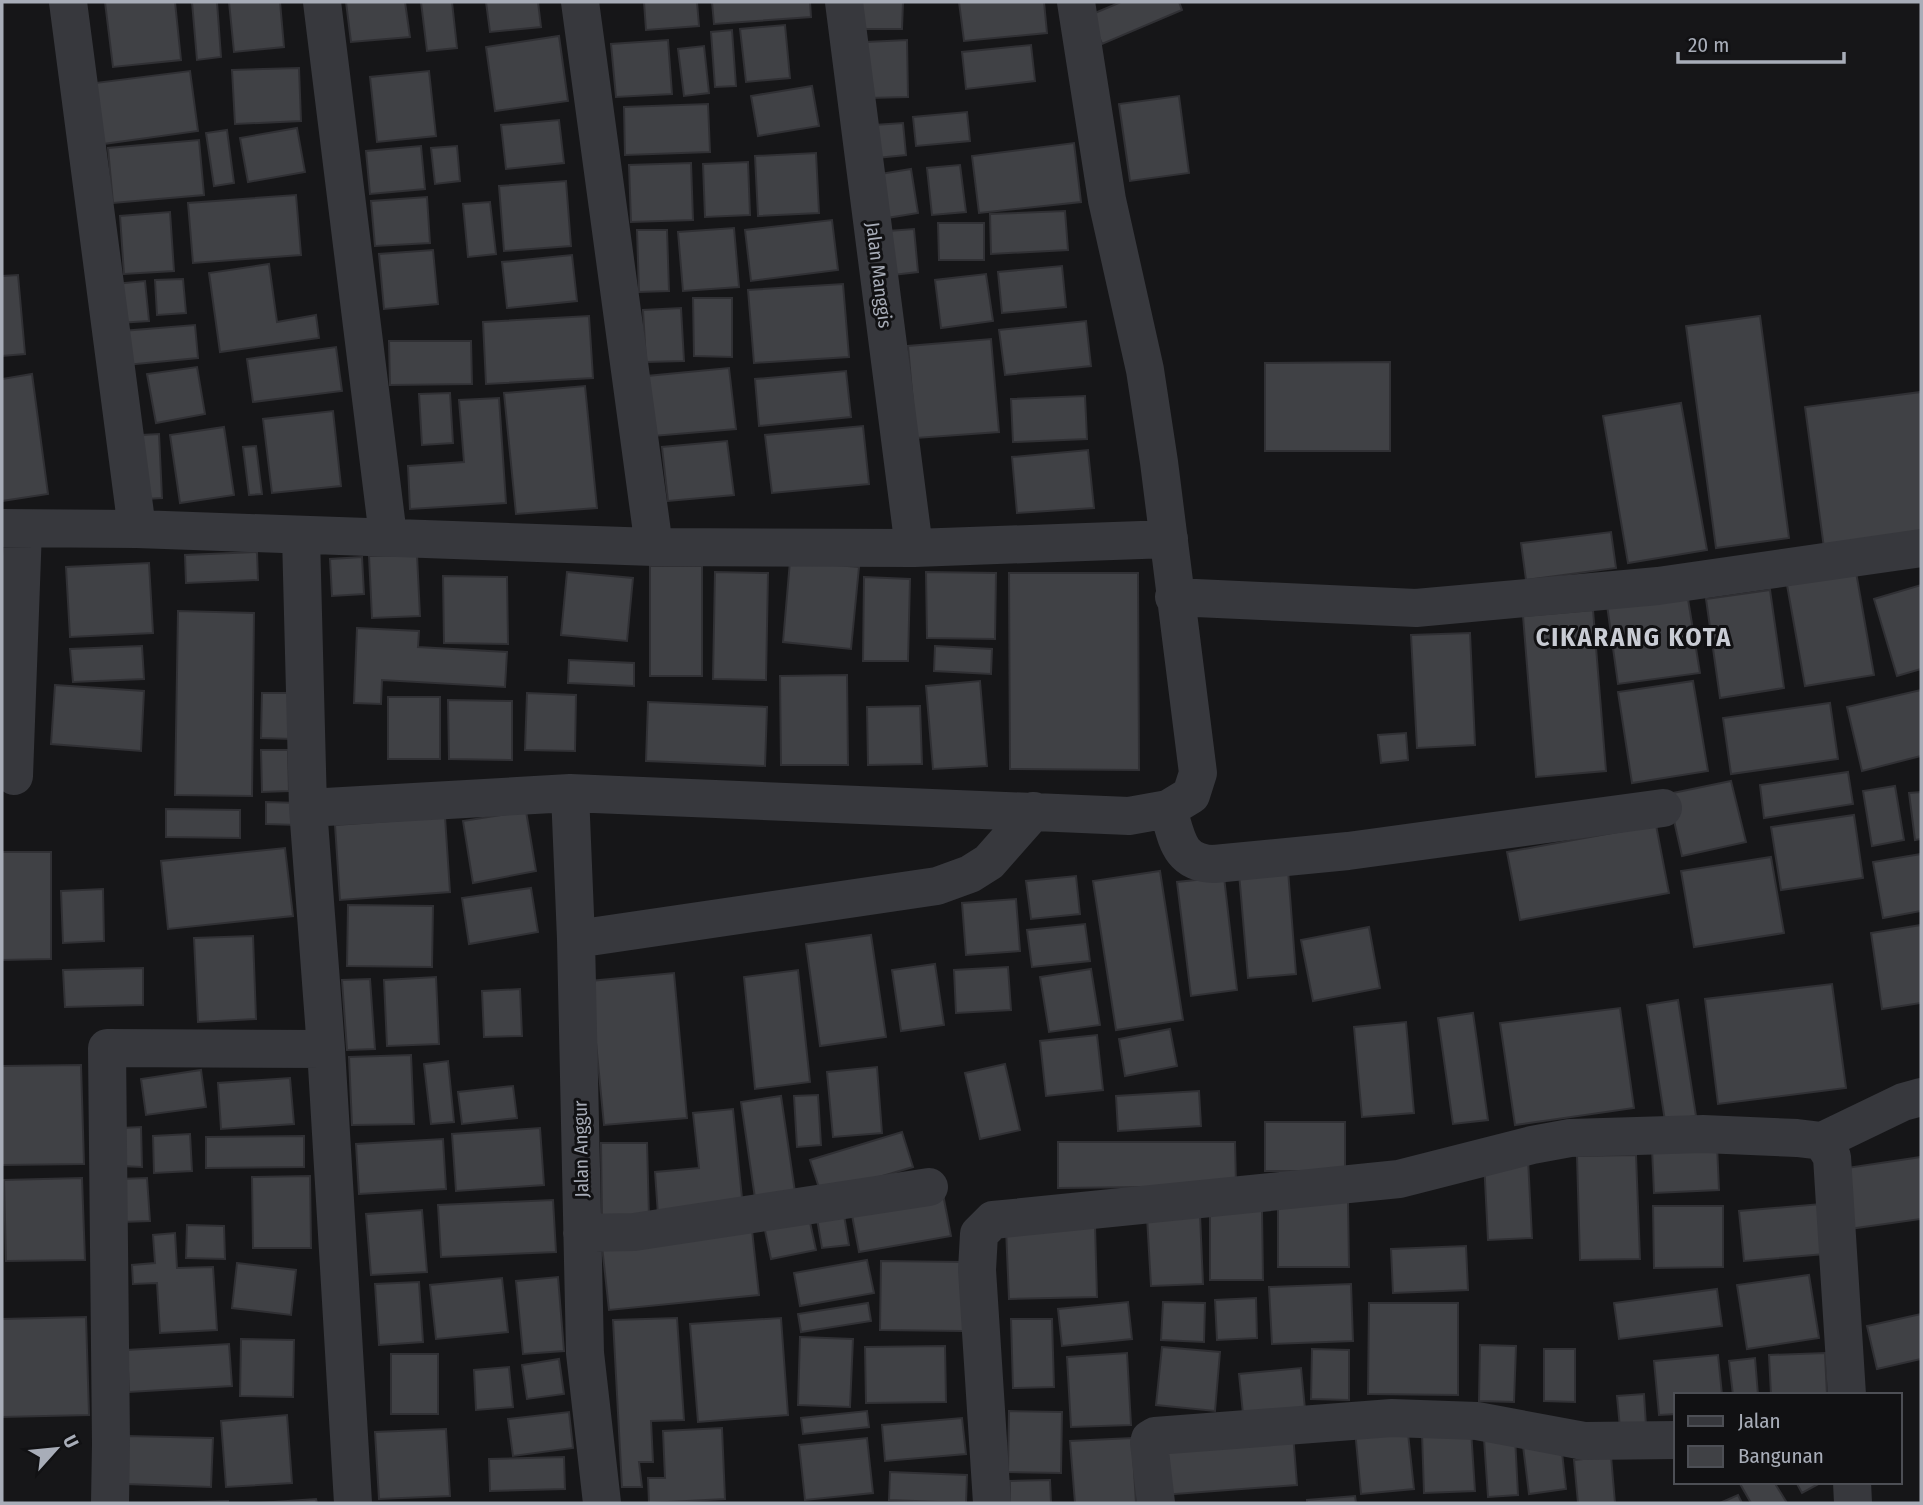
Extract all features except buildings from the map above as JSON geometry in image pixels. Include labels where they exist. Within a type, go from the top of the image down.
[{"type":"street","points":[[68,2],[137,529]]},
{"type":"street","points":[[322,2],[388,536]]},
{"type":"street","points":[[580,2],[654,547]]},
{"type":"street","name":"Jalan Manggis","points":[[844,2],[914,548]]},
{"type":"street","points":[[308,808],[569,793],[1129,816],[1168,809],[1191,795],[1198,773],[1159,462],[1144,370],[1107,200],[1076,2]]},
{"type":"street","points":[[14,776],[13,528],[388,536],[654,547],[914,548],[1168,539]]},
{"type":"street","points":[[301,536],[308,808],[326,1049],[353,1503]]},
{"type":"street","points":[[1174,597],[1416,608],[1658,586],[1921,548]]},
{"type":"street","name":"Jalan Anggur","points":[[569,793],[576,939],[585,1353],[601,1503]]},
{"type":"street","points":[[1168,809],[1180,846],[1190,860],[1201,864],[1214,864],[1348,851],[1662,808]]},
{"type":"street","points":[[576,939],[937,886],[970,874],[989,862],[1034,811]]},
{"type":"street","points":[[110,1503],[107,1048],[326,1049]]},
{"type":"street","points":[[992,1503],[977,1270],[979,1234],[993,1220],[1398,1179],[1570,1138],[1703,1135],[1822,1141],[1903,1102],[1921,1097]]},
{"type":"street","points":[[1822,1141],[1832,1157],[1847,1393]]},
{"type":"street","points":[[582,1233],[634,1232],[929,1187]]},
{"type":"street","points":[[1156,1503],[1149,1443],[1150,1438],[1155,1436],[1392,1418],[1477,1421],[1584,1441],[1674,1440]]},
{"type":"street","points":[[1852,1484],[1853,1503]]},
{"type":"district","name":"CIKARANG KOTA","points":[[1634,637]]}]
